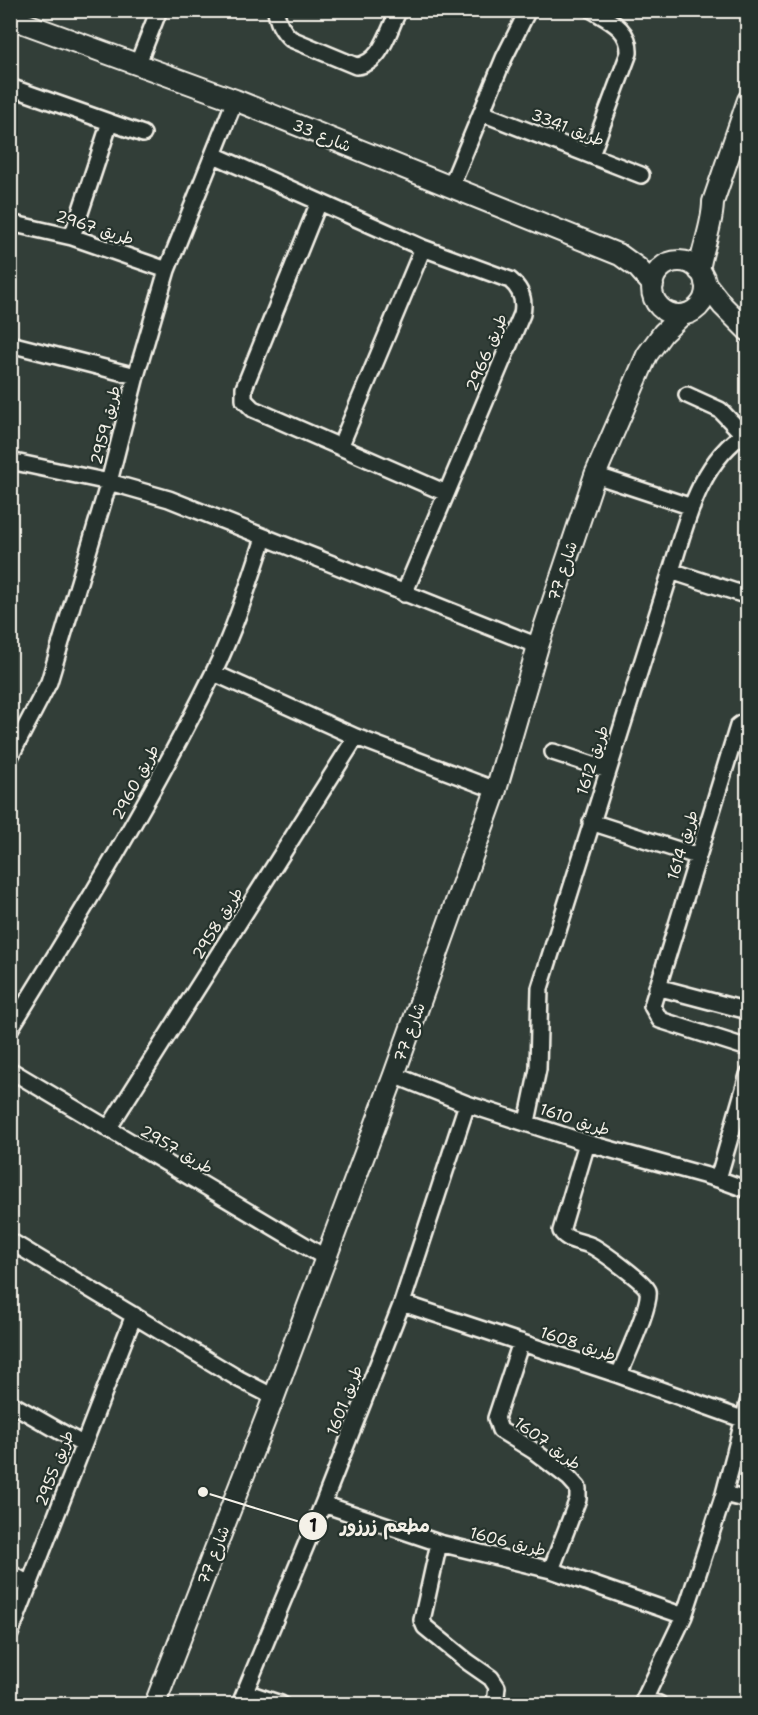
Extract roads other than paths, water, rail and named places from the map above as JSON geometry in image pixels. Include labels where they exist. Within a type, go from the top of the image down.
[{"type":"street","points":[[138,63],[159,10]]},
{"type":"street","points":[[276,10],[278,23],[291,39],[356,66],[364,66],[376,56],[399,10]]},
{"type":"street","points":[[451,186],[504,58],[528,10]]},
{"type":"street","points":[[591,155],[629,53],[625,34],[615,24],[592,10]]},
{"type":"street","name":"شارع 33","points":[[10,18],[235,100],[620,255],[629,261],[654,293]]},
{"type":"street","points":[[10,87],[143,134]]},
{"type":"street","name":"طريق 2959","points":[[10,757],[49,682],[109,482],[136,376],[167,270],[235,100]]},
{"type":"street","points":[[688,313],[705,296],[702,277],[702,248],[712,216],[713,202],[747,100]]},
{"type":"street","name":"طريق 3341","points":[[482,113],[641,175]]},
{"type":"street","points":[[72,237],[110,122]]},
{"type":"street","name":"طريق 2966","points":[[214,155],[423,248],[510,280],[519,289],[524,301],[522,314],[404,594]]},
{"type":"street","points":[[319,202],[243,394],[244,400],[253,409],[446,492]]},
{"type":"street","points":[[713,202],[706,210],[690,248],[654,278],[654,293],[669,313],[714,315],[745,328]]},
{"type":"street","name":"طريق 2967","points":[[10,223],[72,237],[167,270]]},
{"type":"street","points":[[340,447],[423,248]]},
{"type":"street","name":"شارع 33","points":[[629,261],[672,264]]},
{"type":"street","points":[[672,264],[687,263],[702,277],[723,306],[745,328]]},
{"type":"street","name":"شارع 77","points":[[155,1704],[326,1258],[496,790],[538,646],[595,475],[647,355],[653,328],[654,293]]},
{"type":"street","name":"شارع 77","points":[[647,355],[663,333],[688,313]]},
{"type":"street","points":[[10,344],[136,376]]},
{"type":"street","points":[[687,395],[720,410],[745,432]]},
{"type":"street","name":"طريق 1612","points":[[527,1122],[538,1069],[540,988],[591,822],[692,507],[705,475],[745,432]]},
{"type":"street","points":[[10,460],[138,489],[200,510],[264,538],[538,646]]},
{"type":"street","points":[[595,475],[692,507]]},
{"type":"street","name":"طريق 2960","points":[[10,1029],[112,863],[214,673],[264,538]]},
{"type":"street","points":[[671,571],[747,596]]},
{"type":"street","points":[[214,673],[356,737],[496,790]]},
{"type":"street","name":"طريق 1614","points":[[747,719],[738,726],[652,1006],[660,1020],[747,1048]]},
{"type":"street","name":"طريق 2958","points":[[108,1129],[356,737]]},
{"type":"street","points":[[553,752],[608,770]]},
{"type":"street","points":[[591,822],[697,856]]},
{"type":"street","points":[[657,987],[747,1011]]},
{"type":"street","name":"طريق 2957","points":[[10,1070],[326,1258]]},
{"type":"street","name":"طريق 1610","points":[[394,1075],[467,1104],[587,1143],[718,1179],[747,1190]]},
{"type":"street","points":[[718,1179],[747,1075]]},
{"type":"street","name":"طريق 1601","points":[[243,1698],[402,1303],[467,1104]]},
{"type":"street","points":[[587,1143],[561,1231],[565,1237],[592,1246],[637,1278],[648,1290],[648,1303],[619,1375]]},
{"type":"street","points":[[10,1241],[239,1379],[274,1397]]},
{"type":"street","name":"طريق 1608","points":[[402,1303],[619,1375],[742,1419]]},
{"type":"street","name":"طريق 2955","points":[[10,1634],[134,1315]]},
{"type":"street","name":"طريق 1607","points":[[521,1342],[496,1418],[500,1430],[534,1451],[578,1488],[578,1499],[551,1570]]},
{"type":"street","points":[[10,1403],[82,1444]]},
{"type":"street","points":[[659,1704],[643,1702],[684,1616],[724,1494],[747,1403]]},
{"type":"street","points":[[724,1494],[747,1500]]},
{"type":"street","name":"طريق 1606","points":[[323,1504],[439,1543],[551,1570],[684,1616]]},
{"type":"street","points":[[439,1543],[422,1620],[425,1627],[491,1678],[497,1687],[495,1704]]},
{"type":"street","points":[[10,1573],[30,1585]]},
{"type":"street","points":[[243,1698],[280,1704]]},
{"type":"place","name":"مطعم زرزور","points":[[203,1492]]}]
